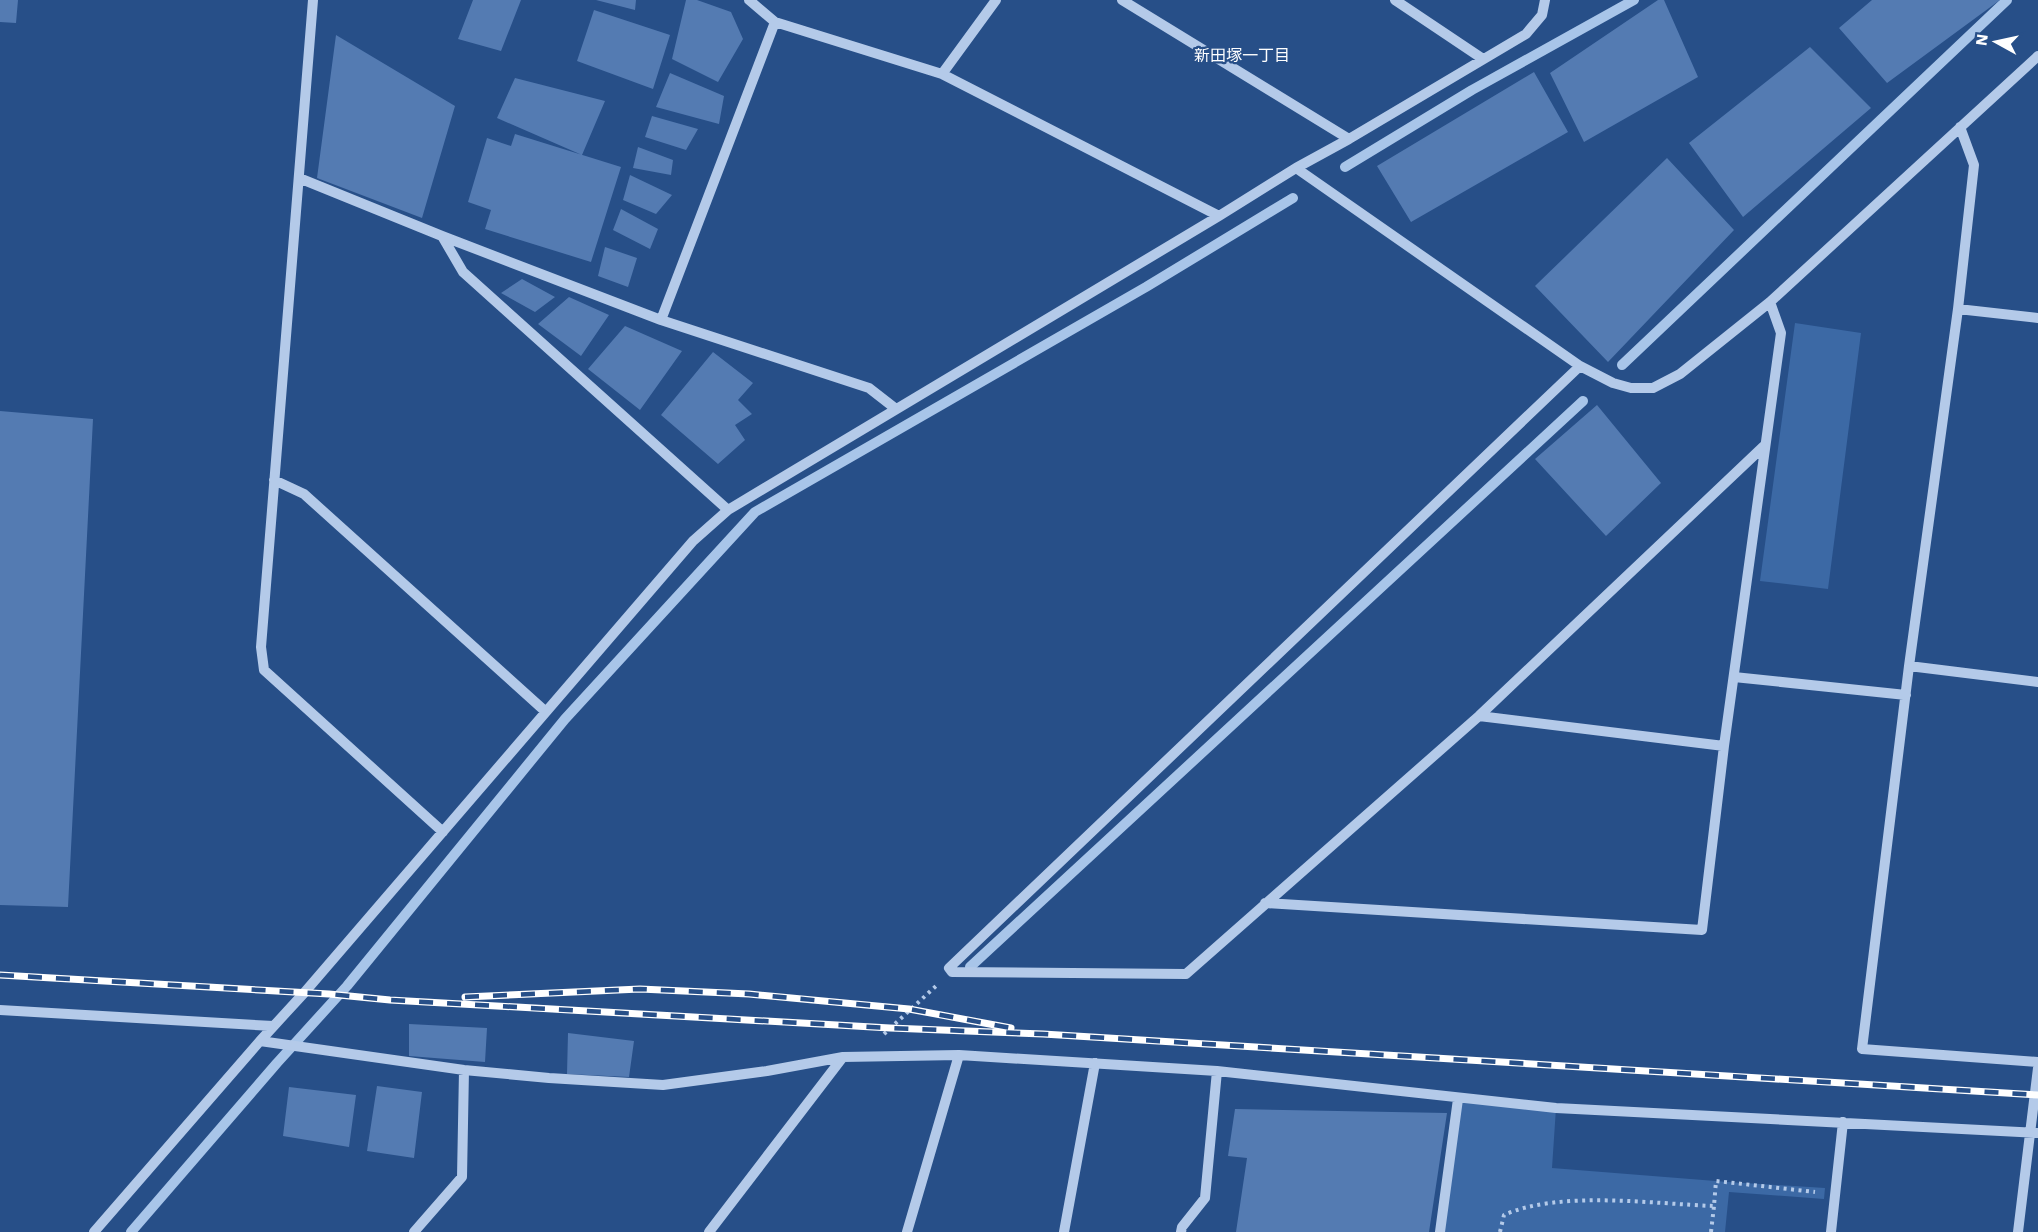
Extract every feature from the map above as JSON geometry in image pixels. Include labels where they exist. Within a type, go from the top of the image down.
[{"type":"street","points":[[314,0],[261,647],[264,670],[443,831]]},
{"type":"street","points":[[942,74],[996,0]]},
{"type":"street","points":[[1122,0],[1349,139]]},
{"type":"street","points":[[1395,0],[1483,59]]},
{"type":"street","points":[[94,1232],[265,1042],[273,1026],[304,993],[693,541],[728,510],[1296,168],[1527,33],[1542,15],[1545,0]]},
{"type":"street","points":[[751,1],[775,22],[942,74],[1219,216]]},
{"type":"street","points":[[661,320],[775,22]]},
{"type":"street","points":[[1296,168],[1580,366],[1613,383],[1630,388],[1653,388],[1680,374],[1770,302],[2038,56]]},
{"type":"street","points":[[1960,127],[1974,165],[1958,309],[1909,666],[1862,1049],[2038,1062]]},
{"type":"street","points":[[299,178],[661,320],[869,388],[896,409]]},
{"type":"street","points":[[442,236],[463,272],[728,510]]},
{"type":"street","points":[[1265,903],[1702,930],[1724,746],[1780,333],[1770,302]]},
{"type":"street","points":[[1958,309],[2038,318]]},
{"type":"street","points":[[1580,366],[949,968],[952,972],[1186,974],[1479,716],[1764,446]]},
{"type":"street","points":[[274,480],[304,494],[546,712]]},
{"type":"street","points":[[1909,666],[2038,682]]},
{"type":"street","points":[[1734,677],[1906,695]]},
{"type":"street","points":[[1479,716],[1724,746]]},
{"type":"street","points":[[0,1010],[273,1026]]},
{"type":"street","points":[[265,1042],[464,1070],[663,1085],[767,1071],[843,1057],[959,1054],[1217,1071],[1556,1108],[2034,1133]]},
{"type":"street","points":[[907,1232],[959,1054]]},
{"type":"street","points":[[709,1232],[843,1057]]},
{"type":"street","points":[[1064,1232],[1095,1063]]},
{"type":"street","points":[[2018,1232],[2034,1133],[2038,1068]]},
{"type":"street","points":[[414,1232],[462,1177],[464,1070]]},
{"type":"street","points":[[1181,1232],[1182,1227],[1205,1198],[1217,1071]]},
{"type":"street","points":[[1440,1232],[1458,1099]]},
{"type":"street","points":[[1831,1232],[1843,1122]]},
{"type":"path","points":[[880,1038],[952,972]]},
{"type":"path","points":[[1716,1181],[1835,1194]]},
{"type":"path","points":[[1500,1232],[1504,1215],[1545,1203],[1587,1201],[1714,1206],[1716,1181]]},
{"type":"path","points":[[1711,1232],[1716,1181]]},
{"type":"shaded area","points":[[1795,323],[1861,333],[1828,589],[1760,581]]},
{"type":"shaded area","points":[[1458,1099],[1556,1108],[1552,1168],[1825,1188],[1824,1199],[1729,1192],[1725,1232],[1440,1232]]},
{"type":"building","points":[[0,0],[18,0],[16,23],[0,22]]},
{"type":"building","points":[[473,0],[521,0],[501,51],[458,39]]},
{"type":"building","points":[[596,0],[636,0],[635,10]]},
{"type":"building","points":[[686,0],[697,0],[731,12],[743,39],[718,82],[672,59]]},
{"type":"building","points":[[1658,0],[1664,0],[1698,77],[1584,142],[1550,73]]},
{"type":"building","points":[[1872,0],[2000,0],[1887,83],[1839,28]]},
{"type":"building","points":[[594,10],[670,35],[653,89],[577,61]]},
{"type":"building","points":[[336,35],[455,106],[422,218],[317,178]]},
{"type":"building","points":[[1810,47],[1871,108],[1743,217],[1689,143]]},
{"type":"building","points":[[1534,72],[1568,132],[1411,222],[1377,166]]},
{"type":"building","points":[[670,73],[724,96],[719,124],[656,107]]},
{"type":"building","points":[[515,78],[605,101],[582,155],[497,118]]},
{"type":"building","points":[[652,116],[698,129],[686,150],[645,137]]},
{"type":"building","points":[[515,134],[621,167],[591,262],[485,229],[491,210],[468,202],[487,138],[511,146]]},
{"type":"building","points":[[638,147],[673,160],[671,175],[633,168]]},
{"type":"building","points":[[1667,158],[1734,230],[1608,362],[1535,286]]},
{"type":"building","points":[[630,175],[672,195],[656,214],[623,200]]},
{"type":"building","points":[[621,209],[658,229],[650,249],[613,230]]},
{"type":"building","points":[[605,247],[637,258],[628,287],[598,276]]},
{"type":"building","points":[[522,279],[555,297],[535,312],[501,293]]},
{"type":"building","points":[[569,297],[609,315],[581,356],[538,324]]},
{"type":"building","points":[[625,326],[682,351],[640,410],[588,369]]},
{"type":"building","points":[[713,352],[753,383],[738,400],[752,414],[735,425],[745,440],[718,464],[661,415]]},
{"type":"building","points":[[1597,405],[1661,483],[1606,536],[1535,459]]},
{"type":"building","points":[[0,411],[93,419],[68,907],[0,905]]},
{"type":"building","points":[[409,1024],[487,1028],[485,1062],[409,1056]]},
{"type":"building","points":[[568,1033],[634,1041],[629,1077],[567,1074]]},
{"type":"building","points":[[377,1086],[422,1092],[414,1158],[367,1151]]},
{"type":"building","points":[[289,1087],[356,1095],[349,1147],[283,1136]]},
{"type":"building","points":[[1235,1109],[1447,1113],[1429,1232],[1236,1232],[1247,1158],[1228,1156]]},
{"type":"waterway","points":[[1345,167],[1472,90],[1634,0]]},
{"type":"waterway","points":[[1622,365],[2007,0]]},
{"type":"waterway","points":[[131,1232],[347,986],[565,719],[755,512],[1146,287],[1293,198]]},
{"type":"waterway","points":[[970,967],[1583,401]]},
{"type":"railway","points":[[0,975],[329,994],[390,1000],[890,1028],[1043,1034],[2038,1095]]},
{"type":"railway","points":[[465,997],[640,989],[749,994],[909,1009],[1011,1028]]},
{"type":"district","name":"新田塚一丁目","points":[[1242,55]]}]
